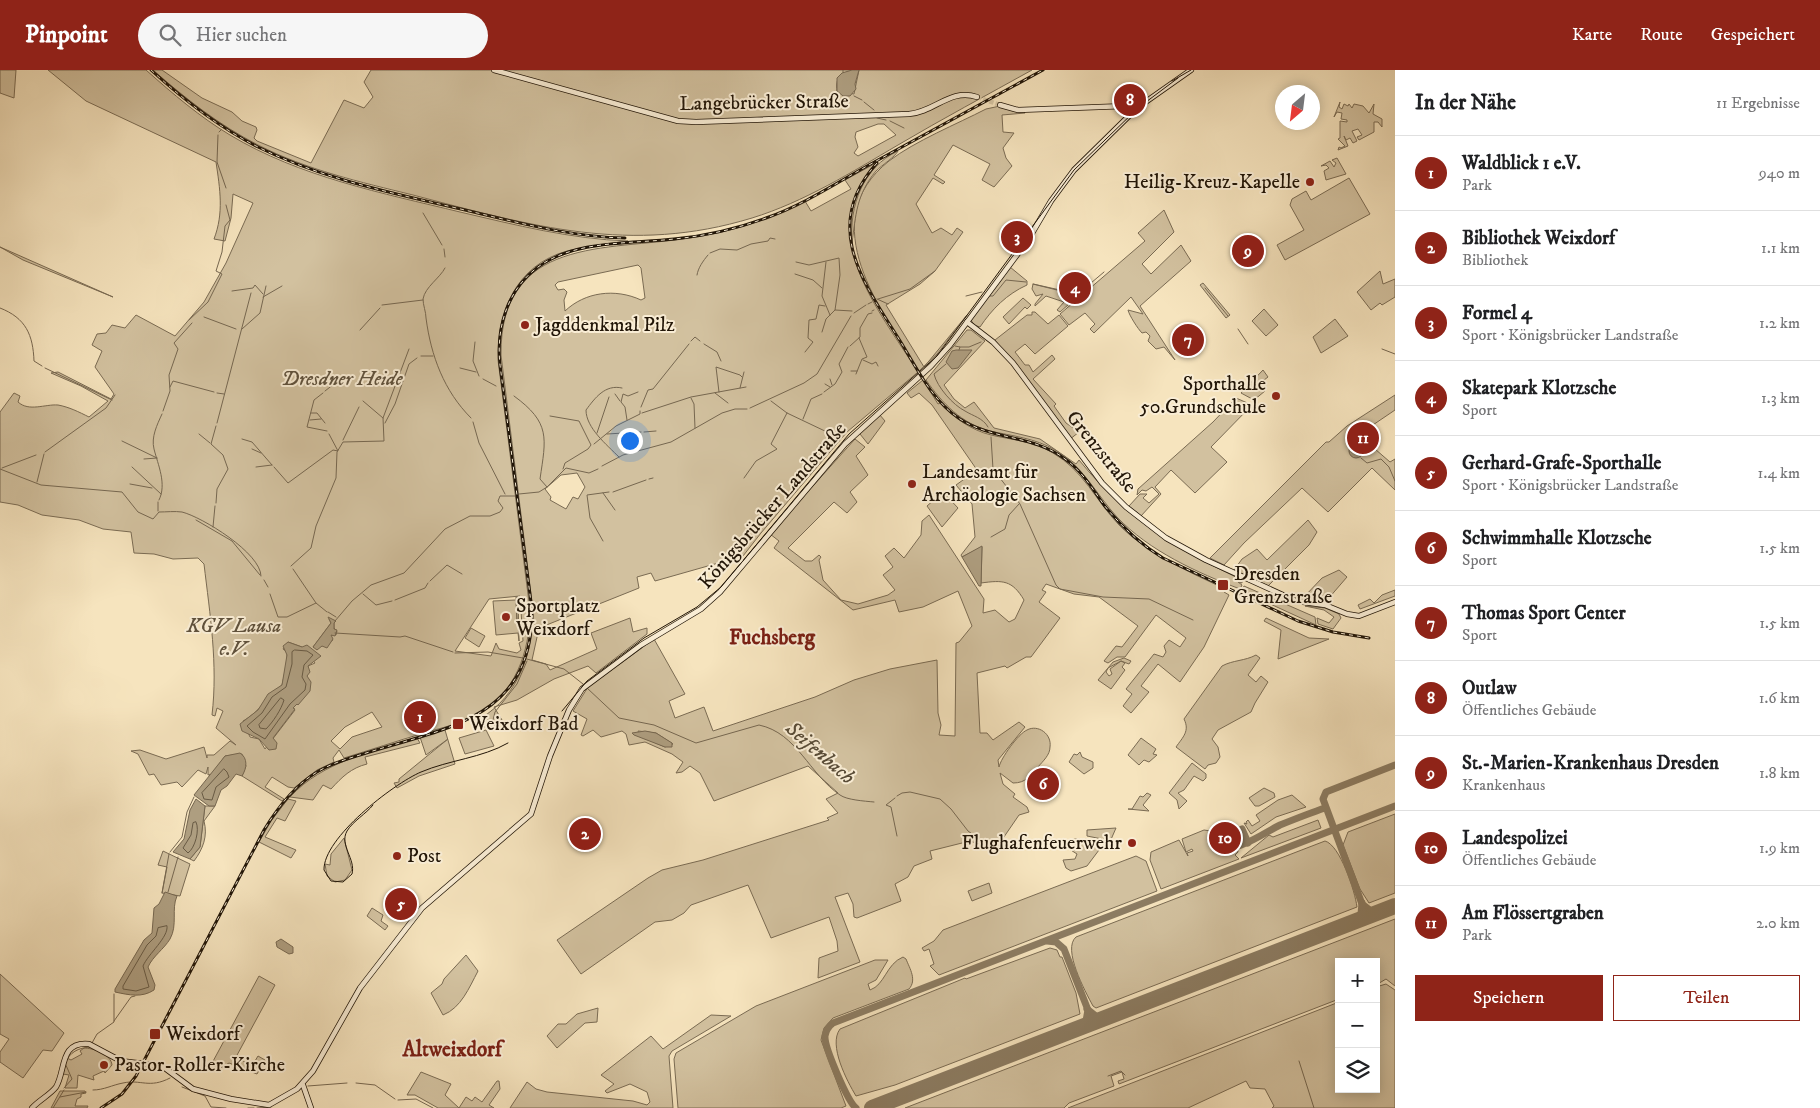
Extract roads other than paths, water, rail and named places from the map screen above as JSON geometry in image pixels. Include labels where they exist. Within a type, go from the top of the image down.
[{"type":"main road","name":"Langebrücker Straße","points":[[494,70],[678,121],[696,122],[913,114],[924,112],[958,94],[977,97]]},
{"type":"main road","name":"Königsbrücker Landstraße","points":[[32,1108],[56,1086],[66,1055],[75,1047],[84,1044],[89,1044],[122,1061],[164,1067],[197,1091],[255,1104],[273,1104],[303,1085],[360,988],[422,908],[531,814],[550,754],[569,710],[582,689],[641,645],[701,609],[720,592],[845,444],[932,366],[1028,240],[1068,177],[1130,114],[1191,70]]},
{"type":"main road","points":[[1000,105],[1018,110],[1126,106],[1137,108]]},
{"type":"main road","points":[[1126,106],[1130,114]]},
{"type":"main road","name":"Grenzstraße","points":[[966,322],[1007,356],[1093,472],[1113,495],[1140,518],[1186,550],[1296,601],[1325,605],[1347,614],[1364,615],[1395,602]]},
{"type":"main road","points":[[303,1085],[311,1108]]},
{"type":"water","points":[[859,70],[855,84],[856,89],[850,96],[843,96],[837,91],[837,78],[842,73]]},
{"type":"water","points":[[972,350],[958,368],[952,369],[946,362],[952,351]]},
{"type":"water","points":[[1353,444],[1359,444],[1363,451],[1359,458],[1353,458],[1349,454],[1349,448]]},
{"type":"water","points":[[982,546],[981,586],[979,586],[962,557]]},
{"type":"water","points":[[328,617],[336,621],[334,623],[334,629],[337,630],[335,636],[331,635],[333,639],[327,648],[322,646],[317,650],[313,647],[331,623]]},
{"type":"water","points":[[288,642],[302,647],[307,645],[321,656],[308,666],[310,672],[307,676],[311,682],[310,691],[293,708],[295,709],[273,738],[277,743],[276,749],[269,750],[259,739],[242,731],[240,724],[258,710],[268,694],[282,685],[287,655],[283,646]]},
{"type":"water","points":[[645,731],[656,733],[672,743],[672,747],[665,747],[632,733]]},
{"type":"water","points":[[240,753],[245,760],[246,767],[244,773],[242,776],[236,774],[227,786],[221,790],[215,806],[209,806],[194,795],[225,756]]},
{"type":"water","points":[[196,799],[205,806],[200,847],[190,859],[173,852],[184,839],[190,810]]},
{"type":"water","points":[[165,892],[177,896],[174,906],[174,928],[170,939],[148,967],[155,985],[154,990],[140,995],[115,992],[144,940],[152,933],[154,908],[159,904]]},
{"type":"water","points":[[281,939],[293,947],[293,953],[289,954],[277,947],[276,942]]},
{"type":"waterway","points":[[854,96],[862,100]]},
{"type":"waterway","points":[[864,102],[874,110]]},
{"type":"waterway","points":[[877,118],[886,120]]},
{"type":"waterway","points":[[890,121],[904,128]]},
{"type":"waterway","points":[[218,135],[217,162],[226,188]]},
{"type":"waterway","points":[[189,320],[208,302],[222,274],[216,271],[222,252],[225,226],[230,220],[226,205]]},
{"type":"waterway","points":[[423,213],[442,245]]},
{"type":"waterway","points":[[710,253],[720,249],[737,250],[751,244],[768,241],[770,238],[775,239]]},
{"type":"waterway","points":[[444,249],[445,257]]},
{"type":"waterway","points":[[697,275],[698,270],[708,255]]},
{"type":"waterway","points":[[796,262],[809,265],[839,258],[840,275],[835,310],[852,311]]},
{"type":"waterway","points":[[826,262],[822,296],[830,315]]},
{"type":"waterway","points":[[445,268],[424,295],[428,332],[435,359],[446,385],[471,418]]},
{"type":"waterway","points":[[878,299],[910,289],[935,271]]},
{"type":"waterway","points":[[1033,284],[1078,294],[1104,272]]},
{"type":"waterway","points":[[795,274],[813,280],[822,288]]},
{"type":"waterway","points":[[990,296],[993,296],[1006,280],[1026,282]]},
{"type":"waterway","points":[[232,291],[253,288],[255,285],[263,294]]},
{"type":"waterway","points":[[242,329],[260,313],[266,286]]},
{"type":"waterway","points":[[263,297],[282,286]]},
{"type":"waterway","points":[[1205,288],[1228,316]]},
{"type":"waterway","points":[[966,296],[982,292]]},
{"type":"waterway","points":[[217,423],[251,293]]},
{"type":"waterway","points":[[877,299],[888,304]]},
{"type":"waterway","points":[[382,305],[423,300]]},
{"type":"waterway","points":[[868,304],[872,302]]},
{"type":"waterway","points":[[805,352],[813,342],[808,338],[809,320],[816,319],[819,305],[825,306]]},
{"type":"waterway","points":[[854,313],[866,305]]},
{"type":"waterway","points":[[0,308],[22,322],[30,335],[34,361],[42,366]]},
{"type":"waterway","points":[[360,330],[380,308]]},
{"type":"waterway","points":[[822,332],[826,319],[835,310]]},
{"type":"waterway","points":[[850,346],[860,337],[860,328],[868,314],[872,313]]},
{"type":"waterway","points":[[750,408],[804,383],[817,374],[851,316]]},
{"type":"waterway","points":[[204,317],[236,329]]},
{"type":"waterway","points":[[163,411],[170,391],[169,375],[178,349],[174,343],[192,323]]},
{"type":"waterway","points":[[1238,329],[1248,344]]},
{"type":"waterway","points":[[691,341],[695,337],[700,341]]},
{"type":"waterway","points":[[856,374],[862,359],[867,357],[859,338]]},
{"type":"waterway","points":[[475,342],[473,361],[479,376]]},
{"type":"waterway","points":[[960,347],[969,347],[981,342]]},
{"type":"waterway","points":[[641,407],[648,390],[653,389],[689,344]]},
{"type":"waterway","points":[[704,344],[717,352],[721,361]]},
{"type":"waterway","points":[[955,346],[960,347],[959,350]]},
{"type":"waterway","points":[[824,392],[835,384],[842,372],[839,364],[848,347]]},
{"type":"waterway","points":[[291,566],[311,548],[316,526],[336,478],[337,452],[343,442],[384,441],[383,418],[409,349]]},
{"type":"waterway","points":[[1382,349],[1395,354]]},
{"type":"waterway","points":[[421,356],[433,356]]},
{"type":"waterway","points":[[385,423],[395,404],[409,364],[417,358]]},
{"type":"waterway","points":[[863,360],[872,364],[876,362],[878,366]]},
{"type":"waterway","points":[[946,364],[934,374],[942,390],[956,405],[981,419],[988,427]]},
{"type":"waterway","points":[[719,392],[716,367],[742,377]]},
{"type":"waterway","points":[[45,368],[112,400]]},
{"type":"waterway","points":[[460,368],[476,372]]},
{"type":"waterway","points":[[851,371],[857,371]]},
{"type":"waterway","points":[[740,388],[744,372]]},
{"type":"waterway","points":[[325,391],[343,377]]},
{"type":"waterway","points":[[483,379],[496,386]]},
{"type":"waterway","points":[[830,379],[832,385]]},
{"type":"waterway","points":[[170,387],[173,381],[214,392]]},
{"type":"waterway","points":[[825,384],[830,387]]},
{"type":"waterway","points":[[642,413],[691,397],[746,387]]},
{"type":"waterway","points":[[619,457],[593,430],[586,410],[601,393],[610,388],[622,388]]},
{"type":"waterway","points":[[627,420],[625,407],[621,402],[623,394],[628,396],[638,392]]},
{"type":"waterway","points":[[217,393],[224,394]]},
{"type":"waterway","points":[[323,393],[314,400],[307,427],[327,431]]},
{"type":"waterway","points":[[715,393],[728,403]]},
{"type":"waterway","points":[[615,394],[620,401]]},
{"type":"waterway","points":[[803,419],[811,399],[822,394]]},
{"type":"waterway","points":[[45,452],[106,408],[115,395]]},
{"type":"waterway","points":[[514,396],[535,415],[540,423],[544,442],[540,479],[547,487]]},
{"type":"waterway","points":[[597,433],[609,397]]},
{"type":"waterway","points":[[691,398],[694,404],[695,428]]},
{"type":"waterway","points":[[363,401],[383,418]]},
{"type":"waterway","points":[[771,401],[787,413],[827,432],[830,436]]},
{"type":"waterway","points":[[343,440],[359,407]]},
{"type":"waterway","points":[[602,466],[623,455],[671,442],[722,413],[735,409],[747,409]]},
{"type":"waterway","points":[[594,444],[616,426],[640,414],[640,411]]},
{"type":"waterway","points":[[311,413],[317,413],[325,423]]},
{"type":"waterway","points":[[744,478],[756,461],[777,449],[771,444],[787,413]]},
{"type":"waterway","points":[[159,500],[162,481],[153,440],[162,414]]},
{"type":"waterway","points":[[550,416],[579,421],[591,445],[588,449],[565,463],[563,469]]},
{"type":"waterway","points":[[310,420],[321,419]]},
{"type":"waterway","points":[[473,422],[479,443],[505,494]]},
{"type":"waterway","points":[[216,426],[211,444],[223,455],[228,469],[217,489],[216,503]]},
{"type":"waterway","points":[[644,432],[656,431]]},
{"type":"waterway","points":[[607,434],[641,432]]},
{"type":"waterway","points":[[199,434],[210,443]]},
{"type":"waterway","points":[[274,467],[288,483],[333,450],[338,451],[329,434]]},
{"type":"waterway","points":[[991,437],[993,469],[1020,504],[1056,585],[1060,589],[1103,597],[1149,599],[1193,620]]},
{"type":"waterway","points":[[242,439],[252,442],[272,465]]},
{"type":"waterway","points":[[122,441],[157,458]]},
{"type":"waterway","points":[[252,449],[261,453]]},
{"type":"waterway","points":[[37,482],[44,454]]},
{"type":"waterway","points":[[2,468],[36,455]]},
{"type":"waterway","points":[[144,459],[157,458]]},
{"type":"waterway","points":[[1361,458],[1367,463],[1381,459],[1389,467],[1395,481]]},
{"type":"waterway","points":[[256,467],[272,465]]},
{"type":"waterway","points":[[132,467],[161,494]]},
{"type":"waterway","points":[[519,494],[539,492],[547,487],[566,468],[589,473],[598,469]]},
{"type":"waterway","points":[[0,469],[41,485],[122,492],[138,512],[153,519],[159,512],[182,512],[191,515],[216,528],[241,547],[258,567],[261,576]]},
{"type":"waterway","points":[[649,479],[653,478]]},
{"type":"waterway","points":[[613,492],[646,480]]},
{"type":"waterway","points":[[130,484],[152,488]]},
{"type":"waterway","points":[[603,541],[590,518],[587,495],[609,492]]},
{"type":"waterway","points":[[603,493],[615,510]]},
{"type":"waterway","points":[[335,621],[352,601],[371,585],[404,573],[445,529],[470,516],[490,516],[500,512],[503,508],[498,501],[500,496],[516,496]]},
{"type":"waterway","points":[[158,502],[158,511]]},
{"type":"waterway","points":[[991,537],[1005,529],[1009,515],[1019,504]]},
{"type":"waterway","points":[[213,527],[215,506]]},
{"type":"waterway","points":[[196,520],[232,541],[260,575]]},
{"type":"waterway","points":[[430,581],[447,565],[462,574]]},
{"type":"waterway","points":[[293,569],[316,603]]},
{"type":"waterway","points":[[264,580],[268,587]]},
{"type":"waterway","points":[[395,600],[425,588],[428,583]]},
{"type":"waterway","points":[[270,594],[278,617],[287,617],[316,603],[327,612]]},
{"type":"waterway","points":[[363,594],[376,605],[392,601]]},
{"type":"waterway","points":[[328,612],[336,617]]},
{"type":"waterway","name":"Seifenbach","points":[[335,633],[405,636],[453,652]]},
{"type":"waterway","name":"Seifenbach","points":[[455,653],[488,652],[523,658],[564,669],[583,684]]},
{"type":"waterway","points":[[491,728],[495,712],[517,684],[527,661]]},
{"type":"waterway","name":"Seifenbach","points":[[587,688],[619,718],[654,725],[696,743],[759,725],[772,729],[793,745],[829,786],[840,795],[851,799],[874,802]]},
{"type":"waterway","name":"Seifenbach","points":[[897,796],[910,792],[940,799],[951,809],[968,831],[986,844]]},
{"type":"waterway","points":[[170,852],[182,837],[187,812],[194,797]]},
{"type":"waterway","points":[[895,798],[886,805],[891,807],[897,836]]},
{"type":"waterway","points":[[162,893],[169,854]]},
{"type":"waterway","points":[[168,892],[178,857]]},
{"type":"waterway","points":[[92,1043],[97,1034],[114,1022],[114,994]]},
{"type":"waterway","points":[[114,1021],[131,997],[135,996]]},
{"type":"waterway","points":[[64,1088],[72,1079],[65,1063],[67,1059],[75,1051],[90,1047]]},
{"type":"waterway","points":[[1299,1061],[1314,1108]]},
{"type":"waterway","points":[[1108,1076],[1121,1071],[1125,1075]]},
{"type":"waterway","points":[[93,1090],[129,1082],[156,1083],[170,1078]]},
{"type":"waterway","points":[[308,1086],[347,1083]]},
{"type":"waterway","points":[[356,1083],[375,1085],[395,1099]]},
{"type":"waterway","points":[[182,1087],[205,1096],[211,1107],[226,1108]]},
{"type":"waterway","points":[[53,1108],[64,1090]]},
{"type":"waterway","points":[[60,1097],[86,1092]]},
{"type":"waterway","points":[[398,1100],[416,1099],[433,1108]]},
{"type":"waterway","points":[[257,1108],[271,1107]]},
{"type":"waterway","points":[[248,1108],[254,1108]]},
{"type":"tunnel","points":[[977,97],[1000,105]]},
{"type":"tram line","points":[[1172,81],[1191,70]]},
{"type":"tram line","points":[[562,711],[587,681],[644,638],[697,607],[721,587],[849,434],[937,356],[1074,170],[1138,108],[1178,78]]},
{"type":"tram line","points":[[373,805],[350,827],[345,836],[346,847],[353,868],[352,874],[343,882],[331,881],[324,870],[327,857],[335,843],[347,828],[378,800],[409,778],[421,772],[476,756],[508,743]]},
{"type":"railway","points":[[151,70],[176,92],[229,131],[283,159],[309,169],[388,192],[527,225],[585,235],[625,238]]},
{"type":"railway","points":[[101,1108],[122,1094],[136,1076],[264,830],[294,790],[317,772],[334,764],[425,736],[453,726],[479,713],[501,697],[517,675],[528,647],[532,610],[499,351],[502,324],[506,311],[511,298],[527,276],[553,258],[569,252],[603,245],[709,234],[743,226],[779,213],[818,194],[1043,70]]},
{"type":"railway","points":[[877,163],[860,187],[851,210],[850,233],[854,256],[875,300],[920,375],[950,412],[972,426],[1027,441],[1053,451],[1065,459],[1082,474],[1117,520],[1146,547],[1163,558],[1298,621],[1333,632],[1369,638]]},
{"type":"place","name":"Outlaw","points":[[1130,100]]},
{"type":"place","name":"Heilig-Kreuz-Kapelle","points":[[1310,182]]},
{"type":"place","name":"Formel 4","points":[[1017,237]]},
{"type":"place","name":"St.-Marien-Krankenhaus Dresden","points":[[1248,251]]},
{"type":"place","name":"Skatepark Klotzsche","points":[[1075,288]]},
{"type":"place","name":"Jagddenkmal Pilz","points":[[525,325]]},
{"type":"place","name":"Thomas Sport Center","points":[[1188,340]]},
{"type":"place","name":"Sporthalle 50.Grundschule","points":[[1276,396]]},
{"type":"place","name":"Am Flössertgraben","points":[[1363,438]]},
{"type":"place","name":"Landesamt für Archäologie Sachsen","points":[[912,484]]},
{"type":"place","name":"Dresden Grenzstraße","points":[[1223,585]]},
{"type":"place","name":"Sportplatz Weixdorf","points":[[506,617]]},
{"type":"place","name":"Waldblick 1 e.V.","points":[[420,717]]},
{"type":"place","name":"Weixdorf Bad","points":[[458,724]]},
{"type":"place","name":"Schwimmhalle Klotzsche","points":[[1043,784]]},
{"type":"place","name":"Bibliothek Weixdorf","points":[[585,834]]},
{"type":"place","name":"Landespolizei","points":[[1225,838]]},
{"type":"place","name":"Flughafenfeuerwehr","points":[[1132,843]]},
{"type":"place","name":"Post","points":[[397,856]]},
{"type":"place","name":"Gerhard-Grafe-Sporthalle","points":[[401,904]]},
{"type":"place","name":"Weixdorf","points":[[155,1034]]},
{"type":"place","name":"Pastor-Roller-Kirche","points":[[104,1065]]},
{"type":"district","name":"Fuchsberg","points":[[772,638]]},
{"type":"district","name":"Altweixdorf","points":[[452,1050]]},
{"type":"park label","name":"Dresdner Heide","points":[[342,379]]},
{"type":"park label","name":"KGV Lausa e.V.","points":[[234,638]]}]
